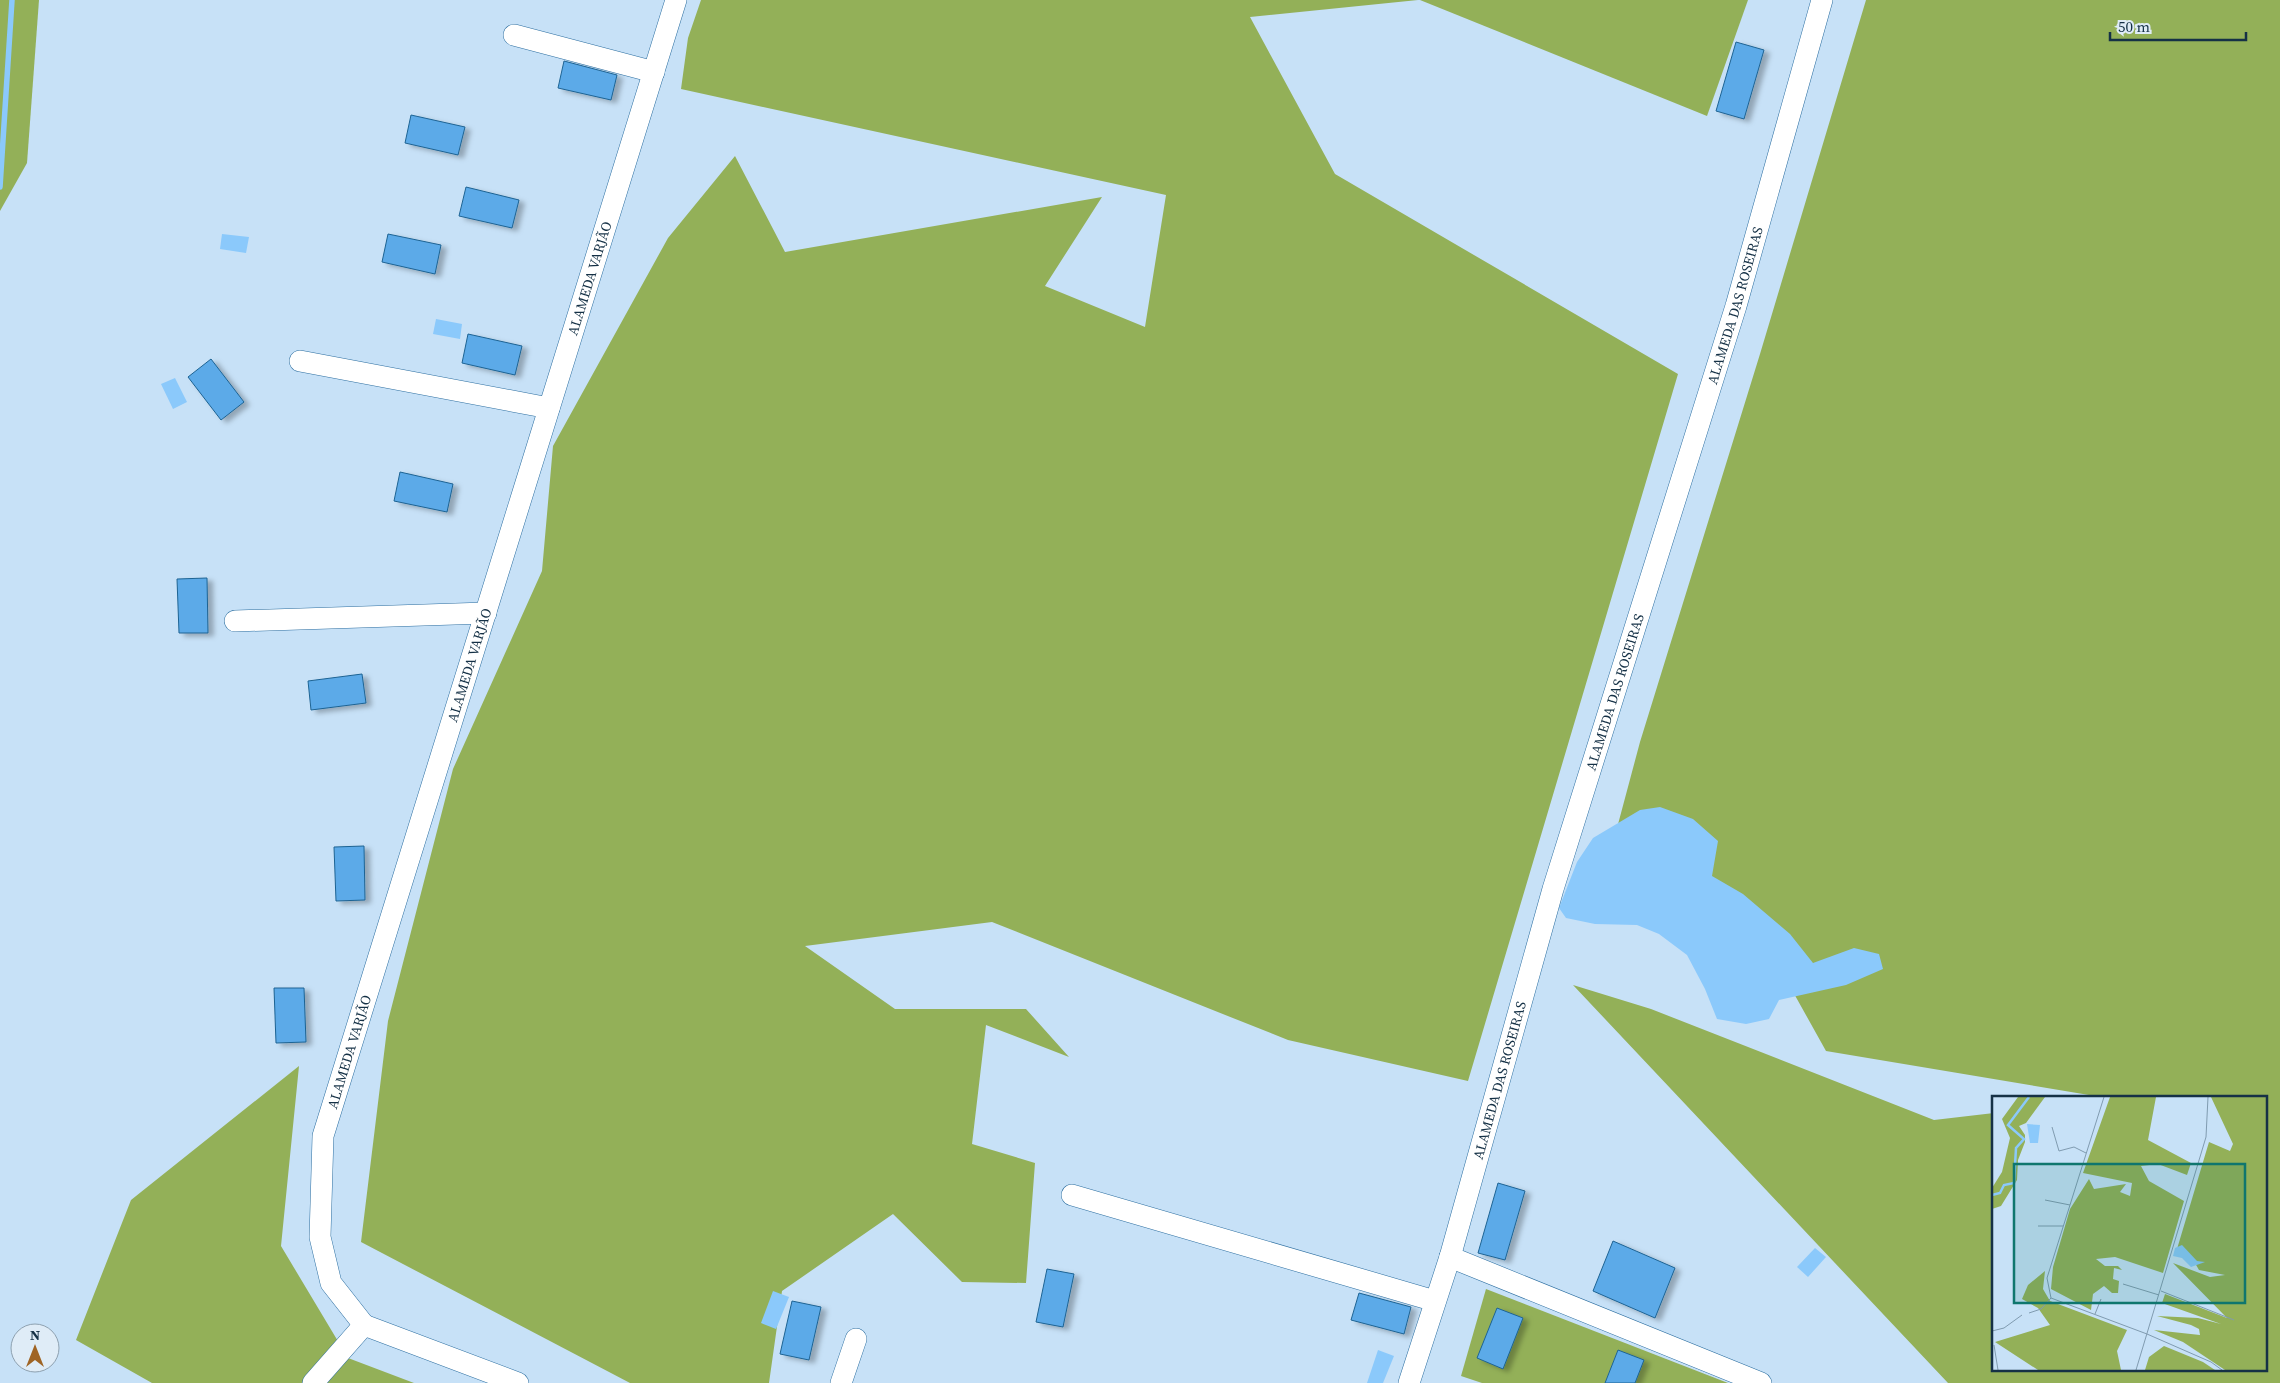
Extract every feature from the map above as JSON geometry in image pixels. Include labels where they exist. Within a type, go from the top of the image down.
[{"type":"street","name":"ALAMEDA VARJÃO","points":[[364,1325],[331,1283],[320,1237],[323,1136],[676,0]]},
{"type":"street","name":"ALAMEDA DAS ROSEIRAS","points":[[1409,1383],[1450,1257],[1553,889],[1736,306],[1822,0]]},
{"type":"street","points":[[514,35],[654,72]]},
{"type":"street","points":[[300,361],[549,408]]},
{"type":"street","points":[[235,621],[486,612]]},
{"type":"street","points":[[1072,1194],[1436,1302]]},
{"type":"street","points":[[1450,1257],[1761,1383]]},
{"type":"street","points":[[313,1383],[364,1325],[518,1383]]},
{"type":"street","points":[[841,1383],[856,1339]]},
{"type":"green space","points":[[0,0],[39,0],[27,163],[0,211]]},
{"type":"green space","points":[[701,0],[1418,0],[1250,17],[1335,174],[1678,374],[1468,1081],[1288,1040],[992,922],[805,946],[895,1009],[1026,1009],[1069,1057],[986,1025],[972,1144],[1035,1163],[1026,1283],[962,1282],[893,1214],[782,1291],[769,1383],[630,1383],[361,1242],[388,1021],[453,769],[542,571],[553,446],[668,238],[735,156],[785,252],[1102,197],[1045,286],[1145,327],[1166,195],[681,89],[688,38]]},
{"type":"green space","points":[[1420,0],[1748,0],[1707,116]]},
{"type":"green space","points":[[1866,0],[2280,0],[2280,1383],[1948,1383],[1573,985],[1651,1009],[1934,1120],[1992,1113],[1992,1370],[2268,1370],[2268,1096],[2095,1096],[1826,1051],[1763,938],[1613,843],[1640,742],[1760,354]]},
{"type":"green space","points":[[299,1066],[281,1246],[348,1358],[414,1383],[152,1383],[76,1340],[131,1200]]},
{"type":"green space","points":[[1486,1289],[1728,1383],[1482,1383],[1461,1376]]},
{"type":"water","points":[[222,234],[249,237],[246,253],[220,249]]},
{"type":"water","points":[[436,319],[462,324],[460,339],[433,334]]},
{"type":"water","points":[[175,378],[187,402],[173,409],[161,384]]},
{"type":"water","points":[[1660,807],[1693,819],[1718,841],[1712,876],[1743,894],[1790,934],[1813,963],[1854,948],[1879,954],[1883,969],[1846,985],[1779,1000],[1769,1019],[1746,1024],[1717,1019],[1705,989],[1687,955],[1659,934],[1637,925],[1595,924],[1566,918],[1559,908],[1577,862],[1593,838],[1640,810]]},
{"type":"water","points":[[1815,1248],[1826,1257],[1808,1277],[1797,1267]]},
{"type":"water","points":[[773,1291],[789,1297],[776,1329],[761,1323]]},
{"type":"water","points":[[1378,1350],[1394,1356],[1383,1383],[1367,1383]]},
{"type":"building","points":[[1736,42],[1764,50],[1744,119],[1716,111]]},
{"type":"building","points":[[564,61],[617,75],[611,100],[558,88]]},
{"type":"building","points":[[411,115],[465,127],[458,155],[405,143]]},
{"type":"building","points":[[466,187],[519,200],[512,228],[459,216]]},
{"type":"building","points":[[388,234],[441,245],[435,274],[382,262]]},
{"type":"building","points":[[468,334],[522,346],[515,375],[462,363]]},
{"type":"building","points":[[211,359],[244,402],[221,420],[188,377]]},
{"type":"building","points":[[400,472],[453,484],[447,512],[394,501]]},
{"type":"building","points":[[207,578],[208,633],[179,633],[177,579]]},
{"type":"building","points":[[362,674],[366,703],[311,710],[308,681]]},
{"type":"building","points":[[364,846],[365,900],[336,901],[334,847]]},
{"type":"building","points":[[274,988],[304,988],[306,1042],[276,1043]]},
{"type":"building","points":[[1498,1183],[1525,1191],[1505,1260],[1478,1253]]},
{"type":"building","points":[[1613,1241],[1675,1268],[1655,1318],[1593,1291]]},
{"type":"building","points":[[1047,1269],[1074,1274],[1063,1327],[1036,1322]]},
{"type":"building","points":[[1359,1293],[1411,1307],[1404,1334],[1351,1320]]},
{"type":"building","points":[[792,1301],[821,1307],[809,1360],[780,1354]]},
{"type":"building","points":[[1497,1308],[1523,1318],[1503,1369],[1477,1358]]},
{"type":"building","points":[[1618,1350],[1644,1360],[1635,1383],[1605,1383]]},
{"type":"waterway","points":[[0,187],[12,0]]}]
